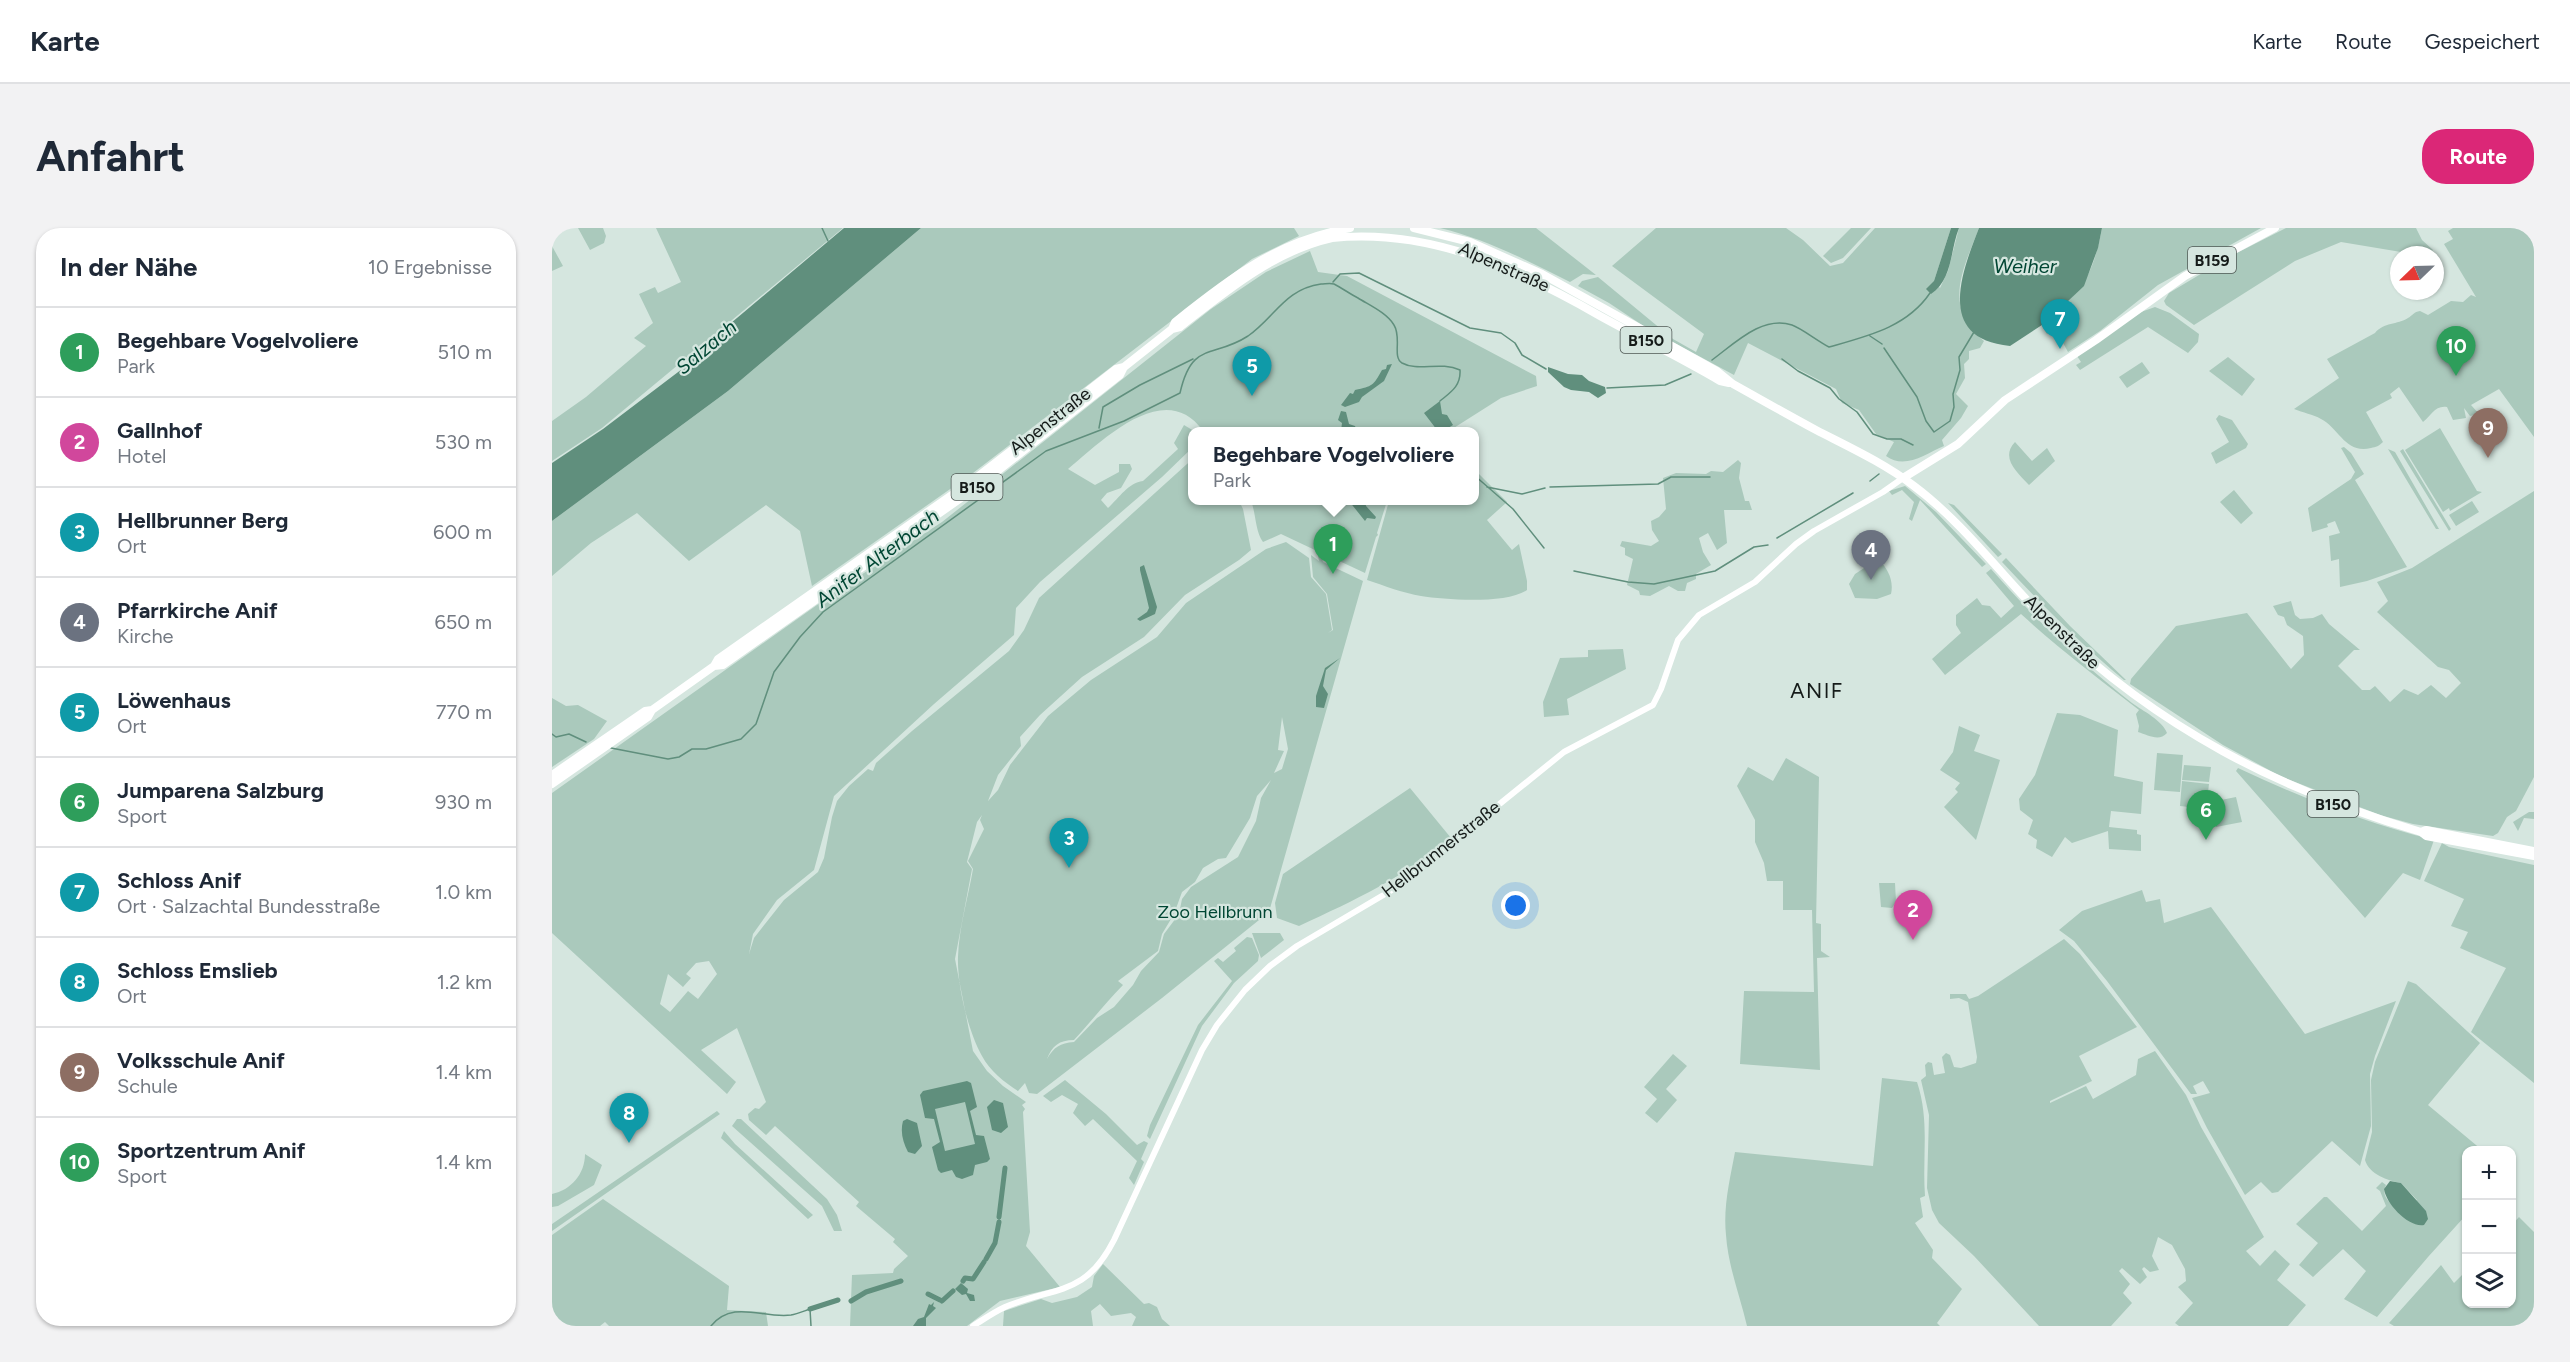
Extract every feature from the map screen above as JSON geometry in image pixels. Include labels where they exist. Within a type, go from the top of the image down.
[{"type":"main road","name":"Alpenstraße","points":[[1172,329],[1175,322],[1265,257],[1296,241],[1350,228]]},
{"type":"main road","name":"Alpenstraße","points":[[1414,228],[1470,243],[1542,274],[1903,478],[1943,510],[2049,623],[2125,689],[2208,744],[2279,781],[2361,814],[2421,832],[2426,836],[2534,856]]},
{"type":"main road","name":"B159","points":[[1903,478],[1958,444],[2006,400],[2104,334],[2184,276],[2275,228]]},
{"type":"main road","name":"Alpenstraße","points":[[552,784],[648,717],[652,710],[714,666],[723,665],[981,484],[1120,375],[1124,367],[1172,329],[1180,327],[1254,272],[1304,247],[1331,238],[1359,233],[1410,234],[1433,238],[1492,258],[1720,381],[1733,384]]},
{"type":"main road","name":"Alpenstraße","points":[[552,775],[645,711],[652,710]]},
{"type":"main road","name":"Alpenstraße","points":[[2421,832],[2426,830],[2534,850]]},
{"type":"street","name":"Hellbrunnerstraße","points":[[974,1326],[1011,1305],[1073,1286],[1091,1274],[1101,1262],[1114,1240],[1202,1050],[1230,1007],[1270,966],[1305,940],[1396,887],[1564,752],[1653,705],[1662,689],[1678,640],[1699,615],[1755,582],[1796,544],[1814,531],[1884,492],[1903,478]]},
{"type":"green space","points":[[578,228],[603,228],[606,236],[604,243],[590,250]]},
{"type":"green space","points":[[656,228],[843,228],[602,428],[552,461],[552,421],[586,397],[646,346],[634,338],[653,323],[639,294],[655,287],[658,293],[681,282]]},
{"type":"green space","points":[[921,228],[1294,228],[1299,236],[1252,259],[973,473],[812,586],[800,531],[766,505],[689,561],[637,513],[591,543],[552,576],[552,521],[728,391]]},
{"type":"green space","points":[[1440,228],[1536,228],[1596,275],[1583,274],[1570,282],[1490,244]]},
{"type":"green space","points":[[1656,228],[1786,228],[1803,240],[1830,266],[1843,263],[1875,228],[1951,228],[1934,281],[1940,288],[1948,271],[1959,228],[1979,228],[1962,273],[1960,301],[1963,315],[1971,328],[1984,341],[1980,348],[1969,351],[1969,359],[1964,364],[1965,378],[1956,394],[1968,406],[1942,440],[1944,446],[1908,461],[1893,460],[1886,456],[1894,442],[1876,434],[1859,410],[1842,403],[1836,389],[1748,343],[1734,375],[1645,327],[1578,286],[1582,281],[1598,277],[1673,339],[1696,352],[1704,334],[1612,266]]},
{"type":"green space","points":[[1851,228],[1871,228],[1843,258],[1831,263],[1823,256]]},
{"type":"green space","points":[[2102,228],[2261,228],[2158,285],[2100,331],[2068,352],[2056,330],[2047,334],[2042,326],[2083,283],[2094,260]]},
{"type":"green space","points":[[2286,228],[2416,228],[2422,240],[2429,246],[2390,246],[2390,250],[2341,242],[2295,261],[2194,325],[2166,305],[2164,301],[2169,293],[2229,257]]},
{"type":"green space","points":[[2453,228],[2534,228],[2534,437],[2499,389],[2471,405],[2479,414],[2470,416],[2464,408],[2466,418],[2453,420],[2447,407],[2443,407],[2436,409],[2423,422],[2399,387],[2390,394],[2392,398],[2366,412],[2383,442],[2376,447],[2362,449],[2343,440],[2328,423],[2294,409],[2339,378],[2327,359],[2382,327],[2404,320],[2416,312],[2420,311],[2428,315],[2451,301],[2463,302],[2471,295],[2476,297],[2444,244],[2453,239],[2448,231]]},
{"type":"green space","points":[[552,246],[563,266],[552,271]]},
{"type":"green space","name":"Zoo Hellbrunn","points":[[1310,251],[1318,272],[1347,276],[1536,376],[1537,386],[1501,398],[1455,427],[1199,427],[1188,416],[1171,410],[1153,412],[1134,419],[1116,430],[1068,469],[1095,485],[1119,472],[1119,464],[1130,464],[1132,469],[1121,488],[1107,493],[1101,500],[1108,508],[1128,488],[1143,481],[1178,449],[1174,443],[1184,425],[1188,427],[1188,452],[1040,582],[1016,608],[1014,635],[934,704],[834,796],[814,870],[777,900],[753,934],[749,954],[754,938],[784,900],[818,872],[824,858],[837,801],[849,786],[868,769],[873,771],[876,763],[912,731],[1009,651],[1024,630],[1039,598],[1188,464],[1188,505],[1241,505],[1251,550],[1185,595],[1144,637],[1082,677],[1040,715],[1020,737],[1021,746],[998,775],[988,801],[998,790],[1010,765],[1048,716],[1091,680],[1157,637],[1186,603],[1266,549],[1286,542],[1309,558],[1311,577],[1326,594],[1332,630],[1328,633],[1333,630],[1327,594],[1313,577],[1311,555],[1319,561],[1317,551],[1281,534],[1263,542],[1258,533],[1252,505],[1386,505],[1365,573],[1320,552],[1323,562],[1363,581],[1269,912],[1037,1094],[1029,1093],[1025,1083],[1018,1091],[1003,1080],[985,1061],[977,1046],[965,1010],[973,1051],[987,1071],[1026,1102],[1022,1105],[1025,1109],[1023,1112],[1030,1232],[1026,1246],[1060,1287],[1000,1301],[967,1326],[850,1326],[852,1275],[893,1273],[894,1269],[908,1256],[893,1242],[895,1239],[856,1206],[859,1202],[775,1126],[766,1135],[749,1120],[748,1114],[755,1108],[759,1109],[766,1102],[737,1028],[701,1050],[736,1082],[727,1094],[552,933],[552,793],[841,588],[942,522],[1211,309],[1266,272]],"holes":[[[1282,717],[1288,749],[1282,769],[1274,773],[1284,751],[1278,750]],[[1271,780],[1261,798],[1256,821],[1238,857],[1191,887],[1182,899],[1179,914],[1164,934],[1159,952],[1141,971],[1133,985],[1114,1007],[1097,1018],[1074,1042],[1058,1046],[1047,1059],[1057,1045],[1064,1041],[1074,1040],[1123,985],[1118,981],[1158,951],[1162,934],[1174,914],[1182,892],[1195,882],[1203,868],[1218,859],[1226,858],[1250,818],[1257,796]],[[982,815],[980,820],[984,829],[968,861],[973,869],[959,946],[960,983],[955,959],[972,869],[967,862],[977,822]],[[709,961],[717,974],[698,999],[688,991],[670,1012],[660,1004],[668,974],[683,987],[691,978],[686,974],[696,963]]]},
{"type":"green space","points":[[2155,307],[2170,313],[2199,334],[2198,342],[2188,353],[2148,327],[2080,370],[2076,365],[2081,362],[2077,356],[2141,312]]},
{"type":"green space","points":[[2228,357],[2255,379],[2242,396],[2209,371]]},
{"type":"green space","points":[[2142,362],[2150,373],[2127,388],[2119,377]]},
{"type":"green space","points":[[2219,415],[2232,420],[2248,444],[2246,448],[2216,464],[2211,453],[2229,442],[2216,419]]},
{"type":"green space","points":[[2440,428],[2477,491],[2482,492],[2450,511],[2449,508],[2443,512],[2405,450]]},
{"type":"green space","points":[[2015,442],[2032,461],[2047,448],[2055,461],[2029,485],[2015,470],[2010,459],[2009,454]]},
{"type":"green space","points":[[2344,447],[2351,453],[2364,474],[2355,480],[2407,567],[2367,581],[2340,587],[2339,559],[2331,561],[2329,536],[2340,533],[2335,521],[2327,524],[2328,527],[2312,532],[2308,508],[2351,479],[2355,472],[2341,448]]},
{"type":"green space","points":[[2388,449],[2395,452],[2439,529],[2436,529]]},
{"type":"green space","points":[[2403,449],[2451,529],[2449,531],[2400,451]]},
{"type":"green space","points":[[1738,460],[1741,463],[1739,478],[1745,501],[1749,501],[1752,510],[1724,510],[1727,543],[1717,550],[1708,533],[1699,538],[1703,552],[1711,565],[1696,574],[1696,579],[1687,583],[1685,591],[1678,591],[1669,586],[1650,596],[1640,595],[1639,591],[1627,585],[1633,559],[1625,555],[1625,548],[1620,546],[1622,541],[1651,546],[1659,541],[1652,530],[1651,521],[1659,517],[1666,509],[1663,478],[1676,473],[1723,472]]},
{"type":"green space","points":[[1479,474],[1507,502],[1487,520],[1512,550],[1519,544],[1527,590],[1491,599],[1446,599],[1414,595],[1367,580],[1388,505],[1479,505]]},
{"type":"green space","points":[[1905,486],[1936,512],[1986,564],[1982,567],[1920,500],[1912,521],[1909,519],[1914,502],[1902,490],[1892,495],[1889,491]]},
{"type":"green space","points":[[2234,490],[2253,513],[2241,524],[2220,502]]},
{"type":"green space","points":[[2534,491],[2534,777],[2516,811],[2507,817],[2498,833],[2493,836],[2413,824],[2380,815],[2282,777],[2223,745],[2130,684],[2131,679],[2176,626],[2247,613],[2291,669],[2304,655],[2303,636],[2287,625],[2284,617],[2278,615],[2273,606],[2291,601],[2295,615],[2300,619],[2313,618],[2322,614],[2329,624],[2360,650],[2354,650],[2338,666],[2362,690],[2370,690],[2375,686],[2390,702],[2404,689],[2418,695],[2431,685],[2446,698],[2461,683],[2449,670],[2438,667],[2377,612],[2388,601],[2377,582],[2412,568]]},
{"type":"green space","points":[[2472,501],[2479,512],[2456,526],[2449,515]]},
{"type":"green space","points":[[1948,503],[1954,505],[2002,554],[1998,557]]},
{"type":"green space","points":[[2006,558],[2070,626],[2126,680],[2092,652],[2046,608],[2002,562]]},
{"type":"green space","points":[[1878,559],[1885,566],[1889,575],[1892,584],[1891,594],[1877,599],[1855,598],[1849,584],[1855,574]]},
{"type":"green space","points":[[1991,569],[2058,639],[2113,688],[2157,720],[2167,733],[2157,737],[2138,732],[2136,714],[2139,710],[2021,614],[1945,675],[1932,659],[1961,633],[1956,625],[1956,615],[1977,598],[1982,605],[1990,606],[2001,618],[2014,606],[1986,573]]},
{"type":"green space","points":[[1623,649],[1626,669],[1567,699],[1569,715],[1544,717],[1543,702],[1560,658],[1588,657],[1588,650]]},
{"type":"green space","points":[[552,698],[566,706],[578,705],[607,721],[594,739],[552,767]]},
{"type":"green space","points":[[2057,713],[2080,715],[2118,730],[2114,776],[2143,782],[2141,814],[2111,811],[2109,827],[2137,830],[2137,834],[2141,835],[2141,851],[2109,849],[2108,831],[2072,843],[2065,837],[2052,857],[2036,848],[2037,840],[2028,834],[2033,820],[2020,810],[2019,799],[2035,775]]},
{"type":"green space","points":[[1959,726],[1980,735],[1974,751],[2000,760],[1976,840],[1944,807],[1958,792],[1955,789],[1960,783],[1940,770],[1953,752]]},
{"type":"green space","points":[[2157,753],[2183,755],[2180,792],[2154,790]]},
{"type":"green space","points":[[1786,758],[1819,777],[1816,923],[1821,924],[1821,951],[1830,957],[1817,958],[1820,1070],[1740,1064],[1744,991],[1814,992],[1812,910],[1783,910],[1783,881],[1767,881],[1764,863],[1755,842],[1755,820],[1737,786],[1748,767],[1773,781]]},
{"type":"green space","points":[[2184,765],[2211,767],[2209,782],[2182,780]]},
{"type":"green space","points":[[2238,768],[2334,809],[2434,840],[2420,880],[2403,873],[2365,918],[2236,771]]},
{"type":"green space","points":[[2182,781],[2209,784],[2206,809],[2180,806]]},
{"type":"green space","points":[[1410,788],[1451,838],[1396,877],[1299,926],[1277,918],[1275,903],[1283,874]]},
{"type":"green space","points":[[2236,797],[2242,822],[2216,827],[2211,802]]},
{"type":"green space","points":[[2529,812],[2534,812],[2534,819],[2524,818],[2518,831],[2513,822]]},
{"type":"green space","points":[[2442,843],[2449,847],[2534,865],[2534,1083],[2471,1032],[2506,968],[2460,948],[2468,932],[2451,926],[2464,899],[2424,881]]},
{"type":"green space","points":[[1879,883],[1895,883],[1896,902],[1892,908],[1881,907]]},
{"type":"green space","points":[[2142,890],[2146,902],[2160,899],[2164,923],[2211,907],[2305,1034],[2396,1001],[2370,1074],[2371,1126],[2360,1166],[2332,1141],[2278,1192],[2272,1193],[2261,1182],[2245,1195],[2192,1098],[2210,1093],[2203,1081],[2193,1086],[2197,1094],[2191,1094],[2107,981],[2074,941],[2059,930],[2082,911]]},
{"type":"green space","points":[[1252,933],[1280,933],[1284,940],[1261,958]]},
{"type":"green space","points":[[1247,937],[1252,938],[1259,955],[1258,961],[1234,983],[1202,1026],[1150,1139],[1147,1136],[1150,1125],[1198,1025],[1232,981],[1214,961],[1218,958],[1223,962]]},
{"type":"green space","points":[[2064,939],[2080,954],[2137,1027],[2079,1056],[2092,1081],[2050,1103],[2086,1086],[2093,1099],[2136,1075],[2138,1059],[2155,1051],[2186,1095],[2201,1127],[2264,1237],[2246,1251],[2260,1266],[2275,1250],[2290,1264],[2277,1280],[2306,1305],[2288,1326],[2179,1326],[2175,1323],[2193,1303],[2178,1287],[2186,1281],[2185,1269],[2172,1245],[2158,1237],[2152,1256],[2159,1270],[2150,1272],[2144,1267],[2142,1269],[2147,1277],[2140,1284],[2122,1268],[2119,1271],[2130,1284],[2123,1293],[2132,1303],[2111,1326],[2039,1326],[1974,1256],[1939,1223],[1932,1210],[1927,1188],[1929,1115],[1921,1080],[1926,1076],[1925,1065],[1928,1062],[1932,1063],[1934,1075],[1945,1073],[1942,1057],[1946,1053],[1950,1055],[1954,1067],[1961,1068],[1976,1063],[1977,1057],[1968,1002],[1959,998],[1950,999],[1950,994],[1966,994],[1969,999],[1978,996]]},
{"type":"green space","points":[[2408,981],[2416,984],[2480,1043],[2428,1105],[2477,1146],[2462,1146],[2462,1219],[2377,1317],[2344,1299],[2366,1271],[2343,1249],[2313,1277],[2299,1265],[2318,1243],[2296,1224],[2324,1197],[2327,1197],[2362,1231],[2386,1206],[2380,1191],[2376,1188],[2382,1182],[2386,1185],[2384,1193],[2387,1200],[2399,1211],[2417,1200],[2401,1183],[2385,1179],[2375,1173],[2365,1160],[2372,1132],[2371,1080],[2375,1062]]},
{"type":"green space","points":[[1673,1054],[1687,1066],[1666,1089],[1677,1100],[1657,1123],[1645,1113],[1657,1099],[1644,1087]]},
{"type":"green space","points":[[1882,1078],[1917,1082],[1924,1125],[1925,1196],[1920,1198],[1923,1217],[1915,1223],[1933,1250],[1932,1258],[1962,1289],[1937,1323],[1940,1326],[1747,1326],[1732,1270],[1725,1225],[1726,1204],[1735,1152],[1873,1166]]},
{"type":"green space","points":[[1065,1080],[1106,1114],[1137,1145],[1144,1141],[1148,1143],[1141,1159],[1144,1162],[1134,1185],[1129,1178],[1137,1161],[1093,1119],[1085,1126],[1073,1113],[1078,1104],[1062,1095],[1051,1102],[1043,1096]]},
{"type":"green space","points":[[717,1111],[720,1114],[552,1231],[552,1224]]},
{"type":"green space","points":[[737,1119],[741,1119],[827,1199],[837,1215],[842,1231],[834,1231],[822,1206],[732,1126]]},
{"type":"green space","points":[[724,1131],[735,1144],[813,1215],[808,1219],[721,1138]]},
{"type":"green space","points":[[585,1154],[602,1165],[594,1185],[558,1206],[552,1207],[552,1194],[565,1189],[576,1180],[583,1168]]},
{"type":"green space","points":[[603,1199],[729,1286],[727,1310],[766,1312],[768,1326],[609,1326],[605,1322],[600,1326],[552,1326],[552,1235]]},
{"type":"green space","points":[[2519,1217],[2534,1232],[2534,1326],[2394,1326],[2389,1323],[2441,1265],[2454,1283],[2462,1275],[2462,1308],[2516,1308],[2516,1220]]},
{"type":"green space","points":[[1103,1264],[1144,1304],[1149,1303],[1157,1307],[1162,1319],[1170,1326],[1132,1326],[1136,1317],[1131,1313],[1111,1316],[1100,1304],[1091,1311],[1093,1326],[1003,1326],[1004,1311],[1041,1299],[1052,1303],[1077,1297],[1092,1287],[1094,1276]]},
{"type":"water","name":"Salzach","points":[[844,228],[921,228],[728,391],[552,521],[552,463],[603,429],[690,363],[693,355]]},
{"type":"water","points":[[1951,228],[1959,228],[1950,264],[1938,288],[1931,294],[1926,289],[1934,281]]},
{"type":"water","name":"Weiher","points":[[1979,228],[2102,228],[2098,248],[2084,286],[2045,323],[2010,346],[1987,341],[1971,331],[1963,318],[1960,302],[1961,284]]},
{"type":"water","points":[[1392,364],[1384,381],[1362,397],[1359,402],[1345,407],[1341,405],[1350,393],[1353,394],[1355,390],[1372,384],[1387,365]]},
{"type":"water","points":[[1548,367],[1568,374],[1582,375],[1589,381],[1605,387],[1606,393],[1598,398],[1589,392],[1564,387],[1548,372]]},
{"type":"water","points":[[1440,401],[1442,414],[1447,415],[1453,425],[1435,427],[1424,413]]},
{"type":"water","points":[[1341,411],[1346,412],[1349,424],[1355,427],[1342,427],[1342,423],[1338,420]]},
{"type":"water","points":[[1352,505],[1366,505],[1376,517],[1375,519],[1367,518],[1365,521]]},
{"type":"water","points":[[1144,565],[1157,607],[1155,614],[1140,621],[1137,619],[1149,608],[1140,570],[1140,567]]},
{"type":"water","points":[[1340,658],[1326,670],[1323,686],[1328,694],[1324,708],[1316,707],[1316,696],[1325,668]]},
{"type":"water","points":[[967,1081],[971,1083],[977,1107],[970,1111],[976,1135],[984,1136],[990,1159],[975,1165],[973,1175],[962,1179],[956,1177],[952,1170],[941,1173],[938,1170],[932,1147],[940,1142],[934,1119],[925,1118],[920,1095],[923,1091]],"holes":[[[965,1102],[975,1144],[945,1151],[935,1109]]]},
{"type":"water","points":[[994,1100],[1003,1103],[1008,1127],[1001,1133],[992,1130],[987,1107]]},
{"type":"water","points":[[907,1119],[917,1123],[922,1146],[915,1154],[908,1152],[902,1137],[903,1121]]},
{"type":"water","points":[[2390,1181],[2401,1183],[2426,1211],[2428,1219],[2424,1225],[2412,1223],[2394,1208],[2384,1189]]},
{"type":"water","points":[[961,1283],[968,1289],[967,1293],[974,1295],[975,1301],[970,1301],[966,1294],[962,1295],[955,1289]]},
{"type":"water","points":[[934,1302],[933,1306],[936,1308],[926,1318],[926,1326],[913,1326],[918,1319],[924,1317],[929,1304]]},
{"type":"waterway","points":[[822,228],[828,241]]},
{"type":"waterway","points":[[1333,282],[1340,274],[1359,273],[1470,328],[1501,333],[1515,343],[1522,355],[1546,369]]},
{"type":"waterway","name":"Anifer Alterbach","points":[[611,748],[668,759],[679,757],[692,749],[706,749],[741,739],[756,724],[774,672],[800,637],[823,612],[1046,451],[1124,421],[1180,393],[1185,376],[1198,358],[1248,336],[1289,298],[1309,287],[1334,284],[1387,317],[1396,330],[1398,356],[1402,363],[1415,367],[1445,366],[1460,370],[1457,384],[1440,401]]},
{"type":"waterway","points":[[1712,360],[1739,339],[1759,327],[1770,324],[1792,325],[1829,347],[1858,339],[1898,322],[1921,305],[1930,293]]},
{"type":"waterway","name":"Anifer Alterbach","points":[[1884,348],[1917,397],[1926,421],[1934,432],[1950,421],[1954,407],[1953,394],[1960,370],[1959,357],[1974,332]]},
{"type":"waterway","name":"Anifer Alterbach","points":[[1870,336],[1882,344]]},
{"type":"waterway","name":"Anifer Alterbach","points":[[1099,428],[1103,407],[1140,385],[1193,359]]},
{"type":"waterway","points":[[1782,359],[1798,371],[1830,388],[1839,399],[1857,412],[1873,434],[1887,439],[1901,439],[1913,445]]},
{"type":"waterway","points":[[1607,388],[1665,385],[1691,374]]},
{"type":"waterway","name":"Anifer Alterbach","points":[[1870,481],[1879,474]]},
{"type":"waterway","points":[[1550,487],[1658,484],[1671,477],[1710,477]]},
{"type":"waterway","name":"Anifer Alterbach","points":[[1479,479],[1513,509],[1544,548]]},
{"type":"waterway","points":[[1487,487],[1522,494],[1545,488]]},
{"type":"waterway","name":"Anifer Alterbach","points":[[1777,538],[1853,493]]},
{"type":"waterway","name":"Anifer Alterbach","points":[[1574,571],[1628,582],[1654,584],[1715,571],[1754,547],[1768,545]]},
{"type":"waterway","name":"Anifer Alterbach","points":[[552,734],[556,737],[569,734],[586,742]]},
{"type":"waterway","points":[[999,1217],[1005,1168]]},
{"type":"waterway","points":[[986,1259],[995,1243],[999,1222]]},
{"type":"waterway","points":[[963,1281],[965,1278],[973,1279],[984,1262]]},
{"type":"waterway","points":[[851,1301],[866,1292],[901,1281]]},
{"type":"waterway","points":[[942,1301],[953,1291]]},
{"type":"waterway","points":[[928,1294],[940,1300]]},
{"type":"waterway","points":[[810,1309],[838,1300]]},
{"type":"waterway","points":[[711,1326],[729,1313],[749,1312],[780,1316],[793,1315],[810,1309],[811,1326]]},
{"type":"railway","points":[[552,235],[564,228]]},
{"type":"place","name":"Schloss Anif","points":[[2060,349]]},
{"type":"place","name":"Sportzentrum Anif","points":[[2456,376]]},
{"type":"place","name":"Löwenhaus","points":[[1252,396]]},
{"type":"place","name":"Volksschule Anif","points":[[2488,458]]},
{"type":"place","name":"Begehbare Vogelvoliere","points":[[1333,574]]},
{"type":"place","name":"Pfarrkirche Anif","points":[[1871,580]]},
{"type":"place","name":"Jumparena Salzburg","points":[[2206,840]]},
{"type":"place","name":"Hellbrunner Berg","points":[[1069,868]]},
{"type":"place","name":"Gallnhof","points":[[1913,940]]},
{"type":"place","name":"Schloss Emslieb","points":[[629,1143]]},
{"type":"district","name":"ANIF","points":[[1817,690]]}]
